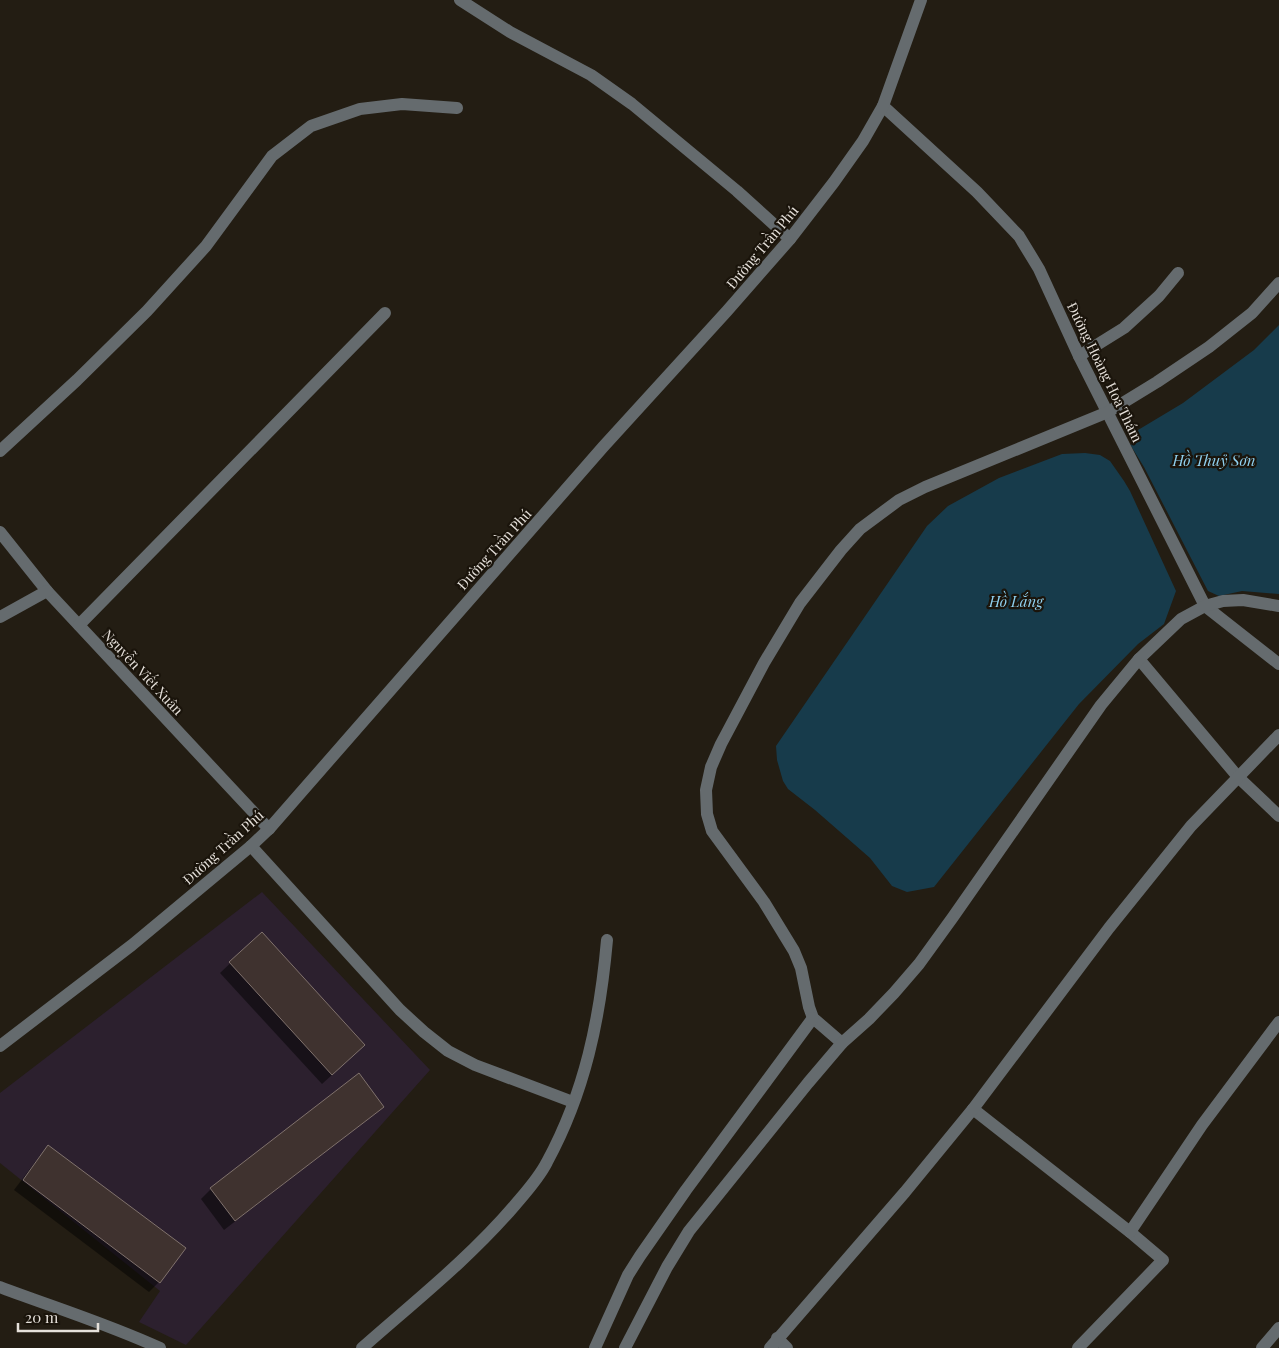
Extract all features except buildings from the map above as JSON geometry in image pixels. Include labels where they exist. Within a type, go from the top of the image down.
[{"type":"street","points":[[460,0],[510,32],[591,75],[632,104],[737,191],[790,239]]},
{"type":"street","name":"Đường Trần Phú","points":[[0,1046],[132,945],[269,829],[603,447],[790,239],[834,182],[883,106],[921,0]]},
{"type":"street","points":[[0,451],[77,380],[147,311],[206,246],[272,156],[311,126],[360,109],[402,104],[457,108]]},
{"type":"street","name":"Đường Hoàng Hoa Thám","points":[[883,106],[977,192],[1019,236],[1039,269],[1079,356],[1205,606],[1279,664]]},
{"type":"street","points":[[1079,356],[1131,322],[1178,273]]},
{"type":"street","points":[[842,1044],[813,1018],[801,968],[794,951],[764,902],[712,830],[707,814],[706,790],[711,767],[721,744],[764,663],[800,603],[841,550],[860,529],[899,500],[925,487],[1108,412],[1209,347],[1252,313],[1279,282]]},
{"type":"street","points":[[79,625],[385,313]]},
{"type":"street","name":"Nguyễn Viết Xuân","points":[[0,532],[47,591],[269,829]]},
{"type":"street","points":[[0,617],[47,591]]},
{"type":"street","points":[[625,1348],[667,1267],[689,1231],[808,1082],[842,1044],[894,993],[919,964],[1101,705],[1139,659],[1181,619],[1205,606],[1223,601],[1243,600],[1279,606]]},
{"type":"street","points":[[1139,659],[1238,777],[1279,816]]},
{"type":"street","points":[[787,1348],[774,1343],[905,1192],[973,1109],[1149,878],[1191,826],[1279,735]]},
{"type":"street","points":[[251,846],[400,1010],[424,1032],[448,1051],[476,1065],[573,1102]]},
{"type":"street","points":[[362,1348],[473,1250],[526,1192],[546,1164],[573,1102],[588,1061],[597,1024],[607,940]]},
{"type":"street","points":[[595,1348],[628,1276],[640,1256],[686,1190],[813,1018]]},
{"type":"street","points":[[1130,1232],[1202,1125],[1279,1022]]},
{"type":"street","points":[[973,1109],[1163,1260],[1078,1348]]},
{"type":"street","points":[[0,1287],[106,1325],[160,1348]]},
{"type":"street","points":[[1262,1348],[1279,1328]]},
{"type":"shaded area","points":[[262,892],[430,1070],[186,1345],[139,1322],[160,1291],[0,1163],[0,1093]]},
{"type":"water","name":"Hồ Thuỷ Sơn","points":[[1279,325],[1279,594],[1242,591],[1219,596],[1208,591],[1144,467],[1131,446],[1138,430],[1183,403],[1254,350]]},
{"type":"water","name":"Hồ Lắng","points":[[1085,453],[1100,455],[1110,461],[1130,491],[1176,591],[1164,624],[1138,644],[1079,704],[934,887],[907,892],[892,886],[870,858],[788,789],[783,781],[777,760],[776,746],[927,526],[948,506],[999,478],[1062,454]]}]
